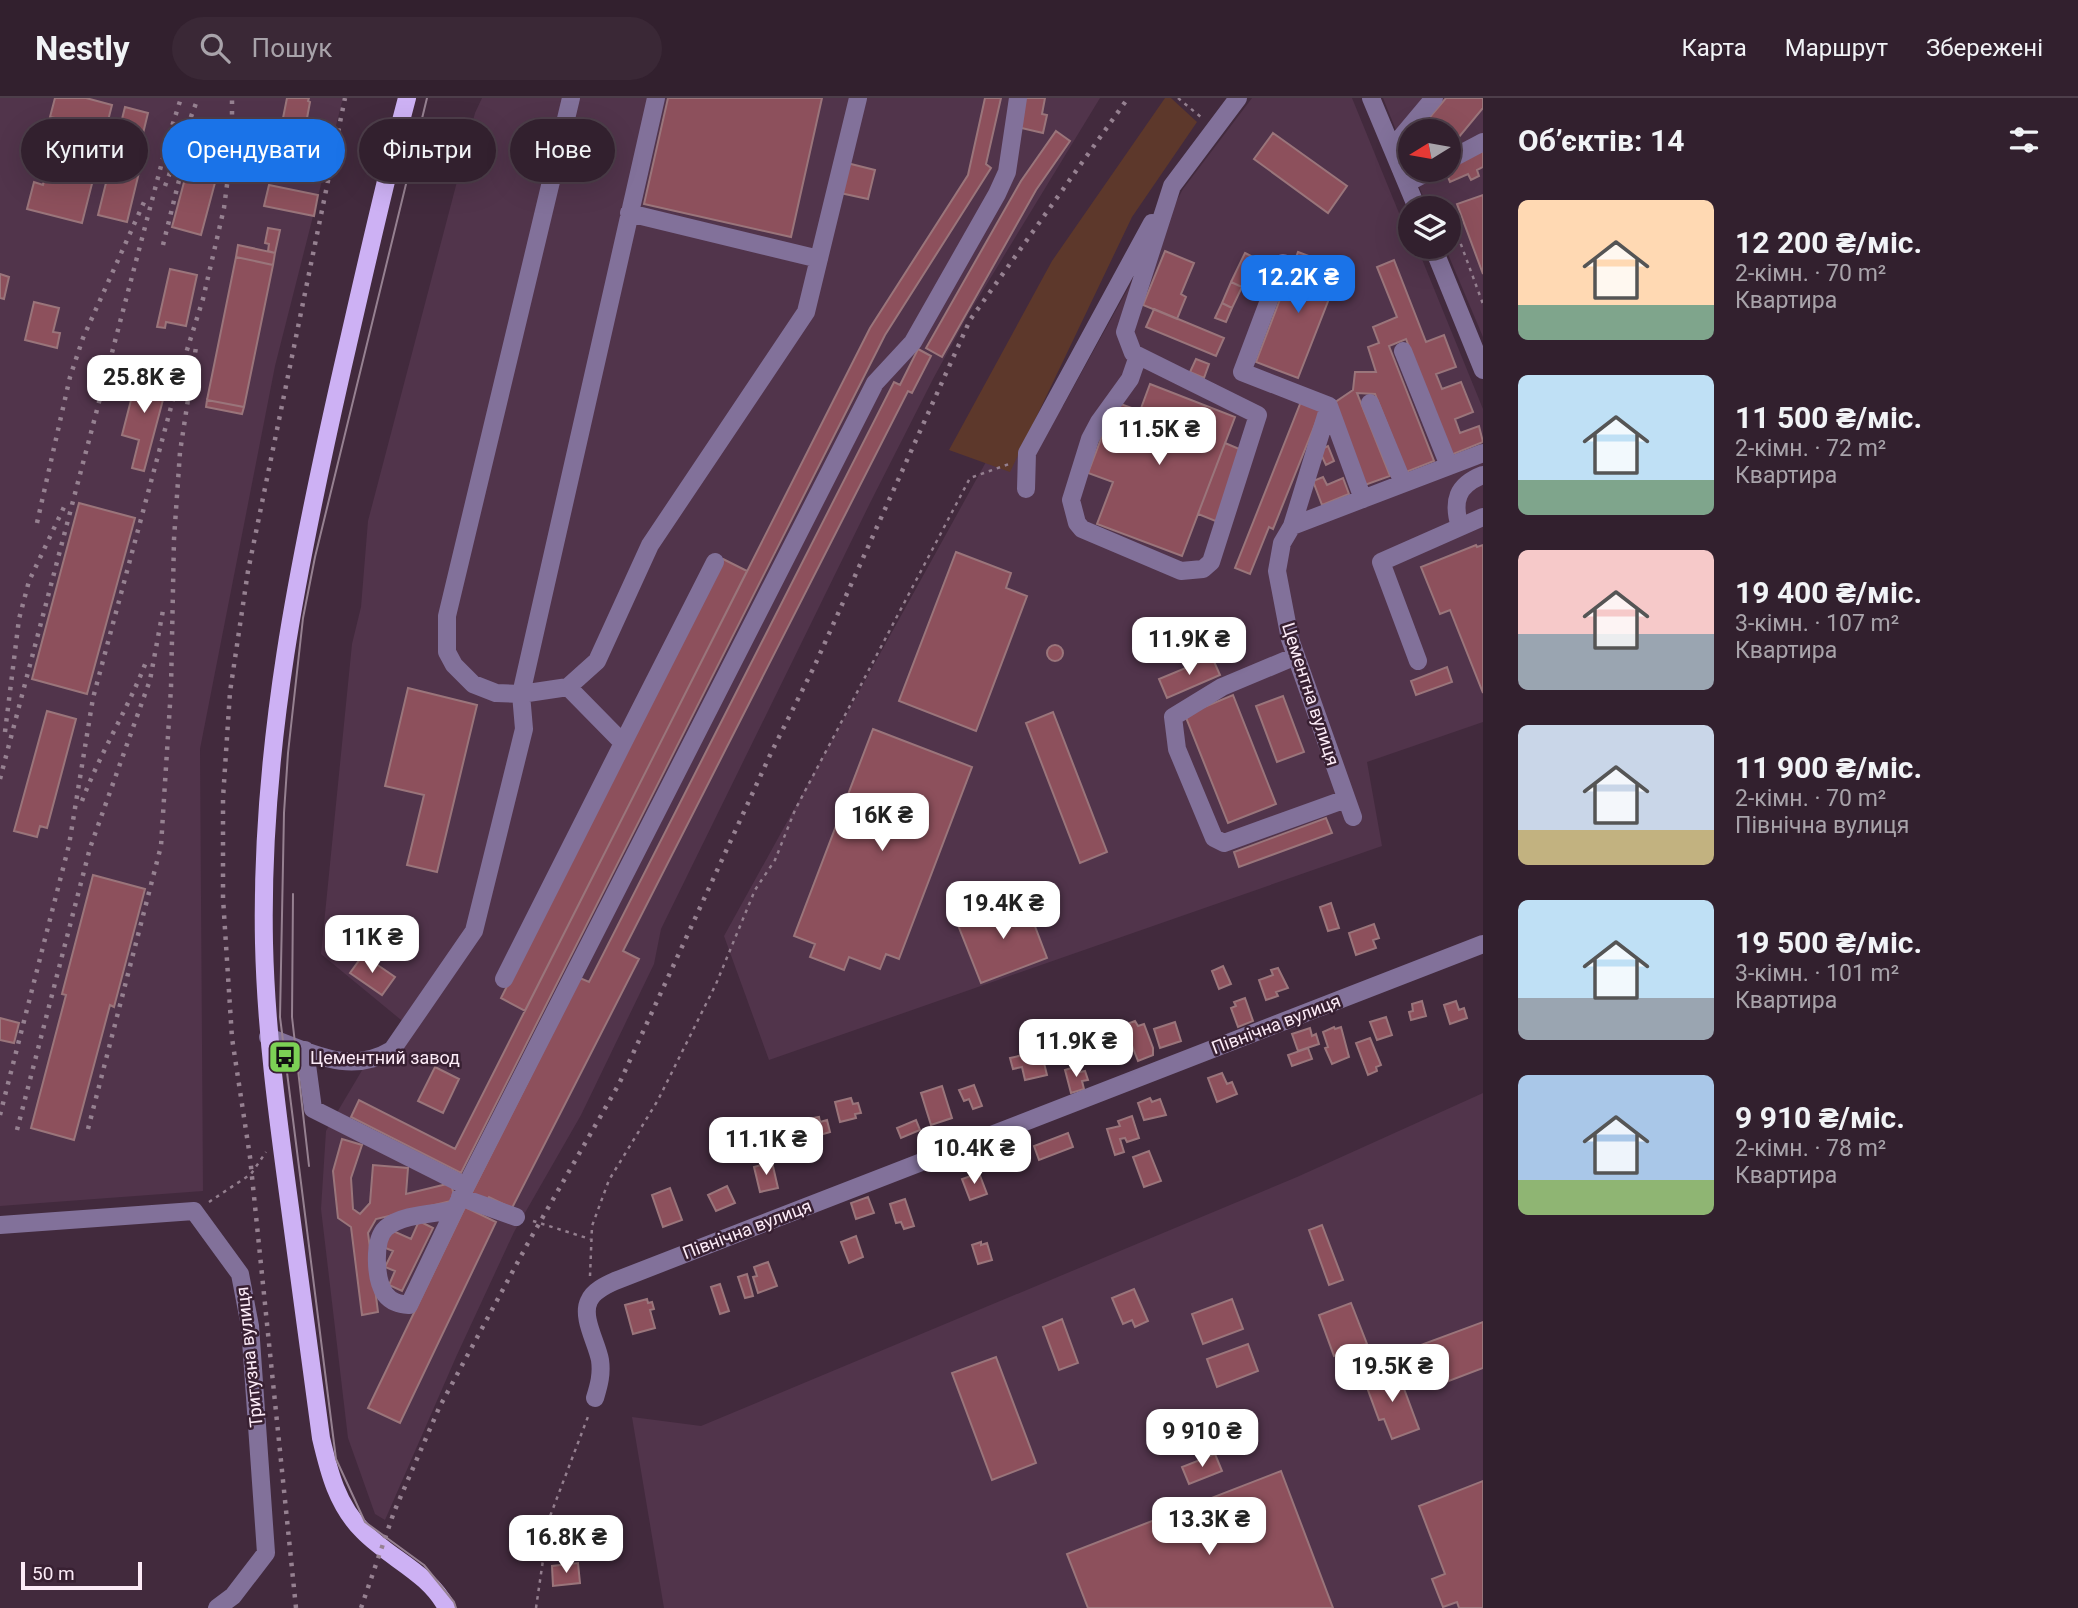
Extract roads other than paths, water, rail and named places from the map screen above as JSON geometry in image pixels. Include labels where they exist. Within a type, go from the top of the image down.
[{"type":"main road","points":[[407,98],[311,505],[291,608],[271,775],[265,858],[264,942],[268,1037],[279,1133],[321,1438],[328,1469],[349,1516],[364,1533],[422,1576],[440,1595],[447,1608]]},
{"type":"street","points":[[572,98],[447,625],[447,652],[454,665],[473,684],[496,693],[522,694],[568,687],[597,660],[650,545],[806,312],[859,98]]},
{"type":"street","points":[[268,1037],[339,1062],[368,1061],[392,1050],[474,932],[524,729],[522,694],[656,98]]},
{"type":"street","points":[[460,1198],[399,1220],[387,1227],[378,1238],[376,1254],[382,1287],[387,1296],[397,1303],[409,1305],[460,1198],[875,383],[913,342],[997,194],[1007,172],[1018,98]]},
{"type":"street","points":[[1026,489],[1027,453],[1172,186],[1238,98]]},
{"type":"street","points":[[1371,98],[1412,196]]},
{"type":"street","points":[[1392,148],[1434,98]]},
{"type":"street","points":[[1461,154],[1483,142]]},
{"type":"street","points":[[1138,356],[1130,379],[1098,422],[1090,439],[1070,505],[1082,530],[1181,571],[1203,569],[1211,562],[1258,415],[1138,356],[1133,354],[1125,332],[1172,186]]},
{"type":"street","points":[[629,213],[819,260]]},
{"type":"street","points":[[1438,259],[1483,370]]},
{"type":"street","points":[[1283,263],[1242,372],[1328,406],[1363,499]]},
{"type":"street","points":[[1403,351],[1449,466]]},
{"type":"street","points":[[1370,402],[1403,483]]},
{"type":"street","name":"Цементна вулиця","points":[[1328,406],[1292,526],[1282,543],[1277,571],[1296,656],[1353,817]]},
{"type":"street","points":[[1292,526],[1483,453]]},
{"type":"street","points":[[1460,527],[1456,513],[1458,496],[1468,481],[1483,475]]},
{"type":"street","points":[[1418,661],[1381,562],[1483,517]]},
{"type":"street","points":[[504,979],[715,562]]},
{"type":"street","points":[[1296,656],[1222,687],[1173,717],[1177,749],[1213,838],[1224,843],[1346,799]]},
{"type":"street","points":[[568,687],[623,743]]},
{"type":"street","name":"Північна вулиця","points":[[595,1398],[601,1376],[600,1360],[587,1315],[588,1301],[599,1290],[615,1281],[1483,944]]},
{"type":"street","points":[[305,1050],[313,1109],[460,1198],[516,1217]]},
{"type":"street","name":"Тритузна вулиця","points":[[0,1225],[194,1211],[240,1274],[250,1326],[266,1553],[233,1596],[217,1608]]},
{"type":"tram line","points":[[427,98],[315,557],[303,618],[284,813],[280,1017],[336,1459],[365,1522],[424,1565],[456,1608]]},
{"type":"tram line","points":[[293,894],[292,1017],[309,1166]]},
{"type":"railway","points":[[174,119],[181,98]]},
{"type":"railway","points":[[165,186],[198,98]]},
{"type":"railway","points":[[0,1115],[69,845],[93,698],[182,366],[203,299],[224,208],[232,146],[232,98]]},
{"type":"railway","points":[[296,1608],[250,1157],[232,1038],[223,898],[223,798],[230,692],[248,571],[345,98]]},
{"type":"railway","points":[[361,1608],[394,1512],[439,1408],[528,1243],[619,1084],[771,753],[814,667],[970,320],[1128,98]]},
{"type":"railway","points":[[0,779],[162,162]]},
{"type":"railway","points":[[163,245],[179,182]]},
{"type":"railway","points":[[37,523],[70,377],[83,338],[145,200]]},
{"type":"railway","points":[[88,1129],[161,846],[171,688],[174,539],[180,452],[196,347]]},
{"type":"railway","points":[[5,732],[19,619],[29,581],[65,505]]},
{"type":"railway","points":[[17,1130],[90,848],[150,680],[164,605]]},
{"type":"railway","points":[[82,801],[146,662]]},
{"type":"place","name":"Цементний завод","points":[[285,1057]]}]
